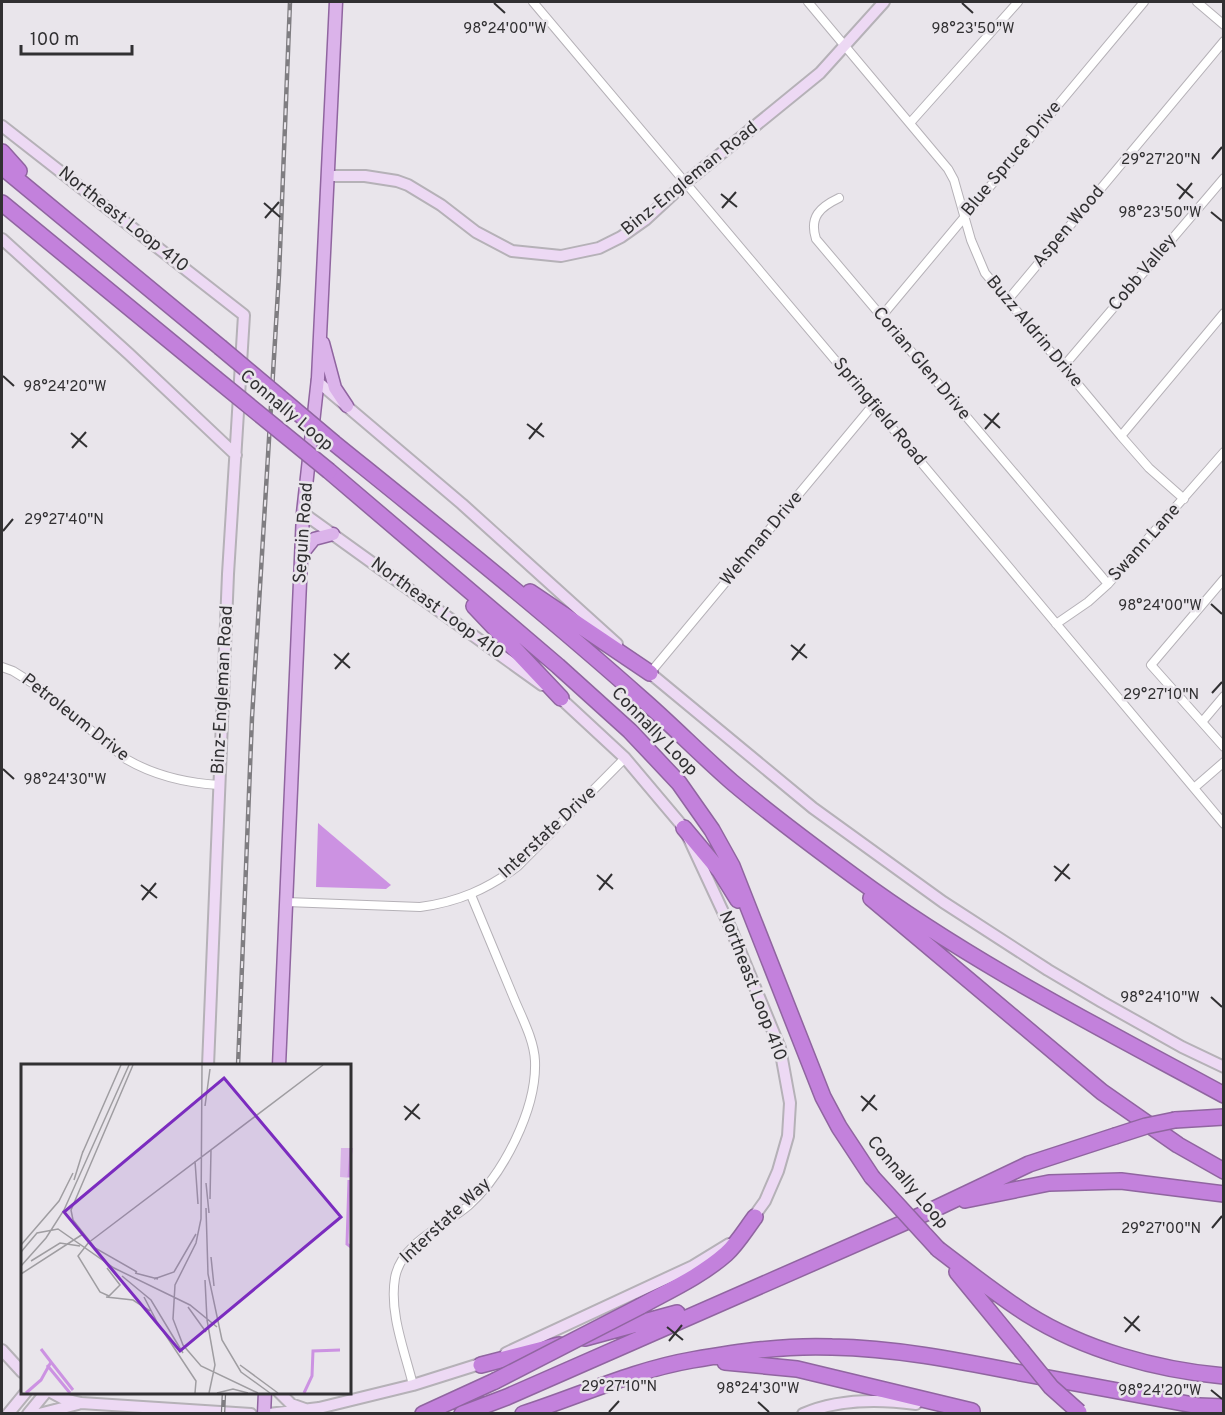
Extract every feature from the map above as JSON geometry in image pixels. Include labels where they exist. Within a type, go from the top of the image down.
[{"type":"highway","points":[[2,152],[66,221]]},
{"type":"highway","name":"Connally Loop","points":[[2,167],[334,443],[468,551],[642,699],[733,783],[857,878],[947,938],[1088,1022],[1224,1095]]},
{"type":"highway","name":"Connally Loop","points":[[2,202],[328,471],[558,666],[630,731],[679,783],[712,830],[732,866],[823,1097],[849,1143],[872,1177],[938,1249],[1029,1315],[1062,1332],[1149,1364],[1205,1375],[1224,1376]]},
{"type":"highway","points":[[2,208],[29,226]]},
{"type":"highway","points":[[423,551],[561,698]]},
{"type":"highway","points":[[468,551],[650,673]]},
{"type":"highway","points":[[733,783],[1102,1092],[1178,1145],[1224,1171]]},
{"type":"highway","points":[[684,828],[720,871],[763,942]]},
{"type":"highway","points":[[462,1413],[507,1397],[926,1213],[1029,1164],[1146,1126],[1175,1120],[1224,1117]]},
{"type":"highway","points":[[926,1213],[960,1201],[1050,1183],[1121,1181],[1224,1194]]},
{"type":"highway","points":[[423,1413],[495,1381],[690,1279],[727,1253],[755,1217]]},
{"type":"highway","points":[[938,1249],[1051,1387],[1080,1413]]},
{"type":"highway","points":[[481,1365],[729,1299]]},
{"type":"highway","points":[[524,1413],[634,1375],[689,1360],[788,1347],[831,1346],[892,1350],[1199,1406],[1224,1407]]},
{"type":"highway","points":[[689,1360],[743,1362],[798,1369],[977,1412]]},
{"type":"main road","name":"Seguin Road","points":[[279,1064],[303,513],[317,381],[336,2]]},
{"type":"main road","name":"Binz-Engleman Road","points":[[328,176],[365,176],[408,184],[441,205],[476,232],[512,251],[555,256],[574,255],[600,248],[645,220],[685,183],[820,73],[884,2]]},
{"type":"main road","name":"Northeast Loop 410","points":[[2,126],[244,315]]},
{"type":"main road","points":[[2,239],[236,455]]},
{"type":"main road","name":"Binz-Engleman Road","points":[[208,1064],[228,574],[244,315]]},
{"type":"main road","points":[[320,333],[335,388],[347,406]]},
{"type":"main road","points":[[317,381],[462,504],[650,673],[813,808],[943,902],[1085,992],[1182,1047],[1224,1067]]},
{"type":"main road","name":"Northeast Loop 410","points":[[269,1413],[308,1410],[413,1385],[481,1365],[693,1266],[732,1242],[755,1217],[778,1171],[788,1136],[790,1103],[780,1048],[731,929],[684,828],[625,758],[561,698],[303,513]]},
{"type":"main road","points":[[301,555],[314,539],[333,534]]},
{"type":"main road","points":[[2,1350],[21,1371]]},
{"type":"main road","points":[[8,1413],[24,1394]]},
{"type":"main road","points":[[28,1413],[44,1394]]},
{"type":"main road","points":[[55,1394],[81,1403],[198,1412],[251,1413]]},
{"type":"main road","points":[[70,1394],[81,1403]]},
{"type":"main road","points":[[264,1413],[265,1394]]},
{"type":"main road","points":[[281,1394],[291,1404],[308,1410]]},
{"type":"main road","points":[[802,1413],[837,1404],[873,1401],[977,1412]]},
{"type":"main road","points":[[39,1413],[81,1403]]},
{"type":"street","name":"Springfield Road","points":[[533,2],[1224,824]]},
{"type":"street","name":"Buzz Aldrin Drive","points":[[808,2],[948,169],[954,180],[977,258],[985,273],[1149,468],[1184,499]]},
{"type":"street","points":[[910,123],[1018,2]]},
{"type":"street","name":"Blue Spruce Drive","points":[[881,316],[1144,2]]},
{"type":"street","points":[[1197,2],[1224,25]]},
{"type":"street","name":"Aspen Wood","points":[[1008,301],[1224,41]]},
{"type":"street","name":"Cobb Valley","points":[[1063,367],[1224,178]]},
{"type":"street","name":"Corian Glen Drive","points":[[839,198],[823,207],[814,218],[816,239],[1108,584]]},
{"type":"street","points":[[1121,436],[1224,314]]},
{"type":"street","name":"Wehman Drive","points":[[650,673],[873,405]]},
{"type":"street","name":"Swann Lane","points":[[1056,624],[1088,602],[1108,584],[1224,452]]},
{"type":"street","points":[[1224,579],[1151,665],[1224,747]]},
{"type":"street","name":"Petroleum Drive","points":[[2,667],[14,671],[38,686],[126,759],[138,766],[191,783],[219,785]]},
{"type":"street","points":[[1202,722],[1224,696]]},
{"type":"street","name":"Interstate Drive","points":[[286,902],[420,907],[438,905],[471,895],[504,877],[518,866],[625,758]]},
{"type":"street","points":[[1194,788],[1224,762]]},
{"type":"street","name":"Interstate Way","points":[[413,1385],[396,1317],[394,1288],[399,1264],[408,1251],[468,1206],[499,1170],[518,1136],[534,1074],[535,1059],[527,1029],[471,895]]},
{"type":"shaded area","points":[[318,823],[391,885],[386,889],[316,887]]},
{"type":"railway","points":[[238,1064],[252,718],[279,275],[290,2]]},
{"type":"railway","points":[[223,1414],[224,1394]]}]
